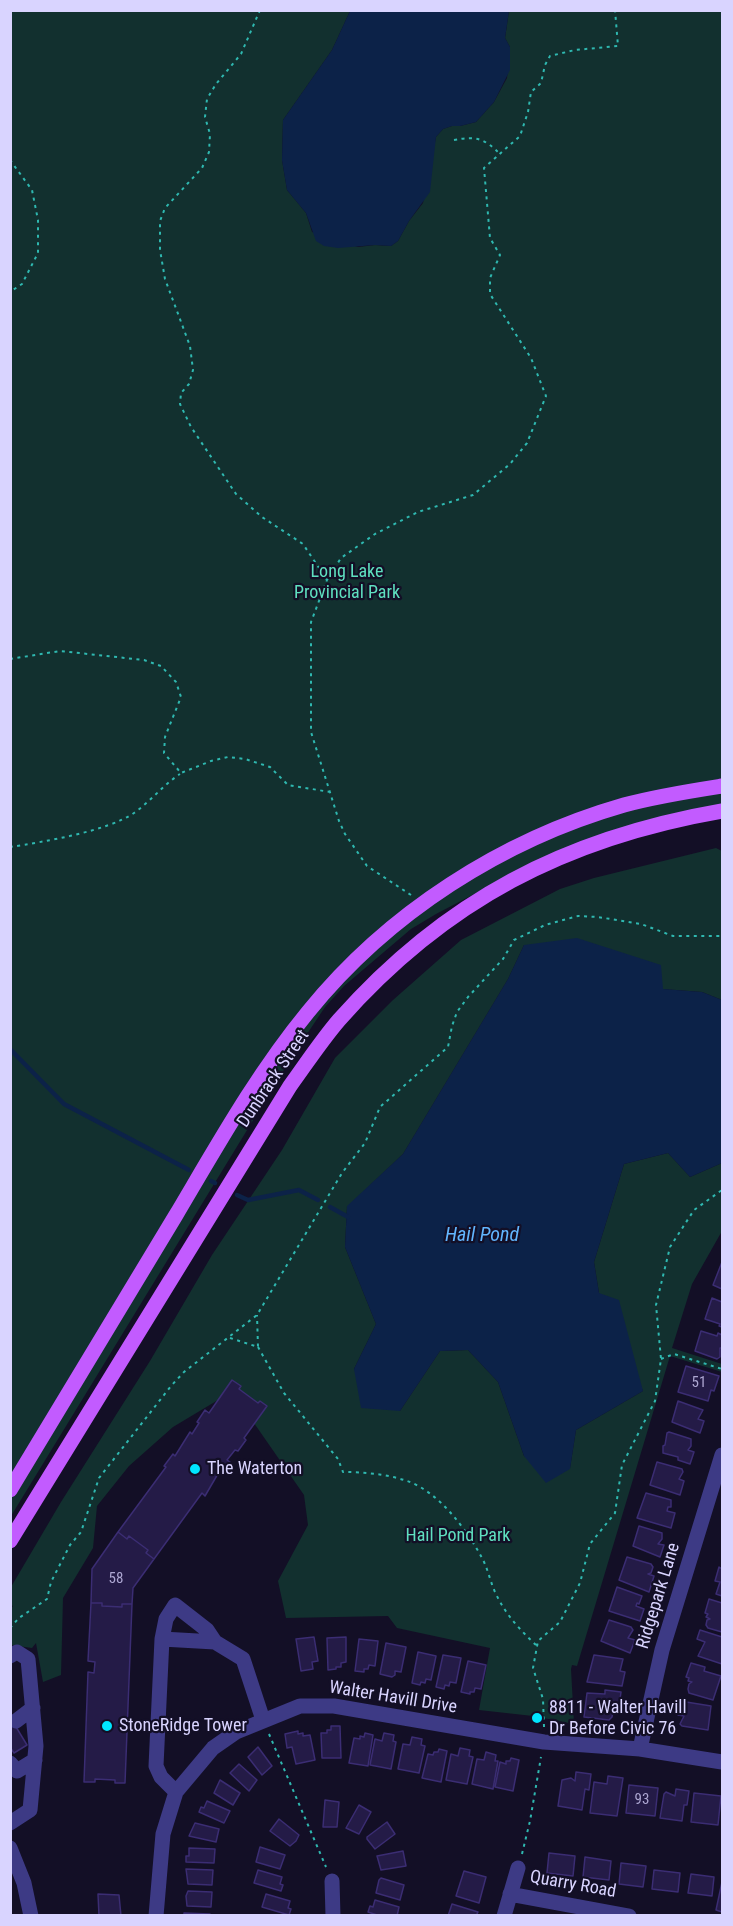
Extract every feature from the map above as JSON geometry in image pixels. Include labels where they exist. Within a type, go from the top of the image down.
[{"type":"main road","name":"Dunbrack Street","points":[[10,1490],[257,1085],[290,1036],[346,969],[388,931],[423,904],[455,882],[502,855],[574,822],[650,799],[723,786]]},
{"type":"main road","name":"Dunbrack Street","points":[[10,1541],[290,1086],[339,1021],[387,971],[459,912],[529,870],[604,840],[684,818],[723,811]]},
{"type":"street","name":"Ridgepark Lane","points":[[640,1749],[662,1650],[723,1455]]},
{"type":"street","points":[[176,1792],[161,1777],[156,1766],[162,1639],[166,1619],[175,1605],[207,1630],[215,1642],[243,1659],[263,1720]]},
{"type":"street","points":[[162,1639],[215,1642]]},
{"type":"street","points":[[10,1656],[17,1652],[28,1659],[36,1746],[30,1810],[10,1823]]},
{"type":"street","name":"Walter Havill Drive","points":[[156,1916],[163,1834],[176,1792],[213,1748],[236,1732],[300,1706],[334,1706],[544,1742],[640,1749],[723,1762]]},
{"type":"street","points":[[16,1721],[33,1708]]},
{"type":"street","points":[[10,1763],[17,1771],[35,1760]]},
{"type":"street","points":[[10,1848],[24,1883],[31,1916]]},
{"type":"street","points":[[504,1916],[518,1868]]},
{"type":"street","points":[[332,1881],[333,1916]]},
{"type":"street","name":"Quarry Road","points":[[510,1894],[629,1916]]},
{"type":"path","points":[[260,10],[241,54],[216,84],[207,99],[205,117],[210,134],[209,152],[202,168],[165,208],[160,221],[160,250],[165,279],[190,346],[192,370],[189,384],[181,393],[180,404],[191,427],[236,494],[262,517],[303,544],[327,580]]},
{"type":"path","points":[[423,904],[367,866],[345,834],[310,732],[311,622],[327,580],[341,558],[375,534],[418,512],[473,495],[510,464],[528,443],[546,396],[531,358],[490,294],[490,278],[500,255],[490,238],[484,168],[520,136],[528,112],[531,92],[541,83],[545,64],[550,56],[575,50],[618,46],[615,10]]},
{"type":"path","points":[[454,140],[469,138],[487,141],[501,155]]},
{"type":"path","points":[[10,160],[32,190],[38,220],[38,253],[22,284],[10,292]]},
{"type":"path","points":[[10,659],[60,651],[144,660],[161,666],[176,682],[181,697],[165,737],[164,753],[181,773]]},
{"type":"path","points":[[10,847],[38,843],[112,823],[134,813],[168,781],[181,773],[228,757],[245,759],[270,767],[288,785],[330,792]]},
{"type":"path","points":[[10,1628],[19,1618],[47,1599],[51,1582],[84,1524],[99,1478],[177,1379],[257,1315],[342,1173],[365,1143],[380,1107],[448,1047],[457,1012],[503,959],[514,940],[545,925],[578,916],[598,916],[641,924],[673,936],[723,936]]},
{"type":"path","points":[[518,1868],[530,1821],[544,1742],[543,1699],[533,1668],[538,1641],[560,1622],[580,1583],[590,1544],[615,1513],[622,1465],[655,1401],[661,1359],[656,1305],[670,1247],[694,1210],[723,1190]]},
{"type":"path","points":[[257,1315],[258,1347],[284,1393],[338,1459],[343,1472],[359,1472],[407,1481],[424,1489],[459,1520],[483,1559],[495,1592],[513,1623],[537,1646]]},
{"type":"path","points":[[229,1338],[258,1347]]},
{"type":"path","points":[[661,1359],[674,1353],[723,1369]]},
{"type":"path","points":[[263,1720],[332,1881]]},
{"type":"green space","name":"Long Lake Provincial Park","points":[[11,11],[350,11],[332,50],[283,120],[282,160],[287,190],[306,213],[312,232],[358,247],[391,246],[398,241],[409,221],[423,203],[436,137],[443,129],[476,122],[494,102],[507,78],[510,47],[505,38],[509,11],[722,11],[722,809],[541,859],[411,929],[344,986],[325,1007],[293,1055],[11,1516]]},
{"type":"green space","name":"Hail Pond Park","points":[[716,848],[722,851],[722,1000],[702,992],[662,989],[524,945],[508,979],[403,1154],[347,1207],[345,1247],[376,1324],[354,1369],[400,1411],[440,1351],[468,1350],[498,1382],[524,1456],[570,1468],[576,1430],[643,1391],[599,1293],[594,1262],[624,1164],[668,1153],[690,1177],[722,1163],[722,1231],[692,1284],[672,1348],[722,1364],[722,1372],[670,1356],[577,1666],[572,1665],[574,1724],[533,1716],[479,1710],[490,1648],[397,1628],[388,1616],[286,1618],[278,1581],[308,1525],[304,1495],[247,1413],[218,1400],[173,1427],[129,1466],[97,1506],[93,1548],[63,1598],[61,1675],[43,1682],[36,1643],[32,1648],[11,1645],[10,1610],[13,1606],[11,1605],[11,1587],[61,1502],[150,1361],[212,1255],[282,1150],[335,1058],[393,1000],[461,940],[560,889],[594,878]]},
{"type":"water","points":[[350,11],[509,11],[505,38],[510,47],[510,70],[494,102],[476,122],[443,129],[436,137],[430,192],[398,241],[391,246],[338,248],[324,246],[316,241],[306,213],[287,190],[282,160],[283,120],[332,50]]},
{"type":"water","name":"Hail Pond","points":[[577,938],[661,965],[663,989],[702,992],[722,1000],[722,1163],[690,1177],[668,1153],[624,1164],[594,1262],[599,1293],[619,1300],[643,1391],[576,1430],[570,1469],[546,1483],[524,1456],[498,1382],[468,1350],[440,1351],[400,1411],[361,1408],[354,1369],[376,1324],[345,1247],[347,1206],[403,1154],[508,979],[524,945]]},
{"type":"building","points":[[722,1262],[722,1289],[713,1285]]},
{"type":"building","points":[[712,1298],[722,1302],[722,1327],[719,1326],[720,1324],[705,1319]]},
{"type":"building","points":[[701,1331],[717,1336],[718,1333],[722,1335],[722,1348],[720,1348],[720,1357],[717,1359],[695,1351]]},
{"type":"building","points":[[686,1366],[719,1376],[708,1401],[678,1392]]},
{"type":"building","name":"The Waterton","points":[[232,1380],[241,1386],[239,1389],[258,1403],[260,1401],[267,1406],[244,1438],[246,1440],[238,1451],[235,1450],[227,1460],[230,1462],[222,1474],[219,1472],[205,1496],[202,1493],[154,1559],[146,1553],[148,1550],[129,1536],[127,1539],[118,1532],[173,1454],[175,1456],[190,1432],[192,1434],[205,1410],[209,1413]]},
{"type":"building","points":[[678,1401],[703,1410],[698,1419],[704,1421],[700,1433],[672,1422]]},
{"type":"building","points":[[669,1432],[691,1439],[691,1446],[688,1450],[694,1452],[690,1464],[678,1460],[678,1457],[663,1453],[663,1446]]},
{"type":"building","points":[[657,1462],[682,1469],[683,1472],[679,1479],[684,1481],[680,1495],[650,1485]]},
{"type":"building","points":[[646,1493],[671,1500],[671,1507],[668,1507],[667,1511],[675,1513],[671,1528],[637,1518]]},
{"type":"building","points":[[639,1526],[662,1533],[662,1539],[658,1544],[664,1545],[660,1557],[633,1546]]},
{"type":"building","points":[[118,1532],[127,1539],[129,1536],[148,1550],[146,1553],[154,1559],[133,1588],[132,1604],[122,1604],[122,1607],[91,1603],[92,1569]]},
{"type":"building","points":[[627,1557],[651,1564],[653,1567],[651,1573],[648,1574],[654,1576],[649,1592],[619,1580]]},
{"type":"building","points":[[719,1567],[722,1569],[722,1596],[716,1594],[720,1582],[715,1581]]},
{"type":"building","points":[[617,1587],[642,1596],[636,1606],[644,1609],[640,1621],[609,1611]]},
{"type":"building","points":[[709,1599],[722,1603],[722,1632],[708,1628],[706,1625],[707,1620],[710,1619],[705,1613]]},
{"type":"building","name":"StoneRidge Tower","points":[[91,1603],[122,1607],[122,1604],[132,1604],[125,1783],[95,1779],[95,1782],[84,1782],[88,1672],[94,1673],[95,1662],[88,1661]]},
{"type":"building","points":[[609,1620],[631,1627],[633,1630],[628,1638],[635,1640],[630,1653],[601,1641]]},
{"type":"building","points":[[700,1630],[722,1637],[722,1664],[698,1656],[705,1642],[697,1639]]},
{"type":"building","points":[[314,1637],[318,1661],[312,1662],[313,1669],[301,1671],[296,1639]]},
{"type":"building","points":[[346,1637],[346,1662],[341,1663],[341,1667],[328,1670],[327,1638]]},
{"type":"building","points":[[359,1639],[378,1641],[375,1666],[369,1665],[364,1672],[355,1671]]},
{"type":"building","points":[[386,1643],[406,1647],[401,1672],[395,1671],[392,1677],[380,1674]]},
{"type":"building","points":[[418,1652],[436,1656],[431,1680],[426,1679],[425,1683],[421,1682],[420,1685],[412,1683]]},
{"type":"building","points":[[443,1655],[461,1658],[456,1683],[450,1682],[449,1686],[445,1685],[444,1689],[436,1687]]},
{"type":"building","points":[[594,1655],[623,1659],[620,1671],[625,1672],[622,1686],[587,1682]]},
{"type":"building","points":[[468,1661],[486,1665],[481,1689],[475,1688],[470,1694],[461,1692]]},
{"type":"building","points":[[691,1663],[705,1667],[704,1671],[721,1676],[713,1700],[689,1693],[689,1684],[692,1682],[686,1677]]},
{"type":"building","points":[[605,1690],[621,1692],[619,1707],[615,1710],[611,1709],[612,1717],[609,1720],[584,1717],[587,1693],[605,1694]]},
{"type":"building","points":[[680,1701],[711,1706],[708,1730],[680,1724],[684,1716],[678,1715]]},
{"type":"building","points":[[10,1717],[27,1745],[14,1753],[10,1747]]},
{"type":"building","points":[[331,1726],[340,1726],[341,1758],[322,1758],[321,1733],[327,1733],[327,1730],[331,1730]]},
{"type":"building","points":[[298,1731],[298,1734],[303,1733],[303,1736],[310,1735],[315,1760],[296,1764],[292,1747],[287,1748],[285,1734]]},
{"type":"building","points":[[365,1733],[373,1735],[368,1766],[349,1763],[354,1738],[360,1739],[360,1736],[364,1737]]},
{"type":"building","points":[[384,1733],[394,1735],[393,1741],[396,1742],[391,1769],[370,1765],[375,1739],[382,1741]]},
{"type":"building","points":[[412,1737],[422,1739],[421,1745],[425,1746],[419,1773],[398,1769],[403,1744],[410,1745]]},
{"type":"building","points":[[258,1747],[272,1766],[262,1775],[248,1757]]},
{"type":"building","points":[[460,1748],[470,1750],[469,1756],[473,1757],[467,1784],[446,1780],[451,1754],[458,1756]]},
{"type":"building","points":[[439,1749],[447,1751],[441,1782],[422,1778],[428,1754],[433,1755]]},
{"type":"building","points":[[486,1752],[496,1755],[495,1761],[498,1761],[493,1789],[472,1784],[477,1759],[484,1760]]},
{"type":"building","points":[[511,1758],[519,1760],[513,1791],[495,1787],[500,1762],[506,1764],[506,1761],[510,1761]]},
{"type":"building","points":[[239,1764],[257,1780],[249,1791],[230,1773]]},
{"type":"building","points":[[576,1772],[591,1774],[589,1790],[585,1789],[582,1810],[558,1806],[562,1780],[571,1778],[575,1781]]},
{"type":"building","points":[[608,1776],[623,1778],[617,1816],[590,1813],[594,1782],[607,1784]]},
{"type":"building","points":[[220,1780],[240,1793],[233,1805],[214,1793]]},
{"type":"building","points":[[629,1785],[658,1788],[655,1816],[626,1813]]},
{"type":"building","points":[[676,1789],[689,1791],[682,1821],[660,1818],[664,1794],[666,1792],[675,1796]]},
{"type":"building","points":[[694,1793],[721,1796],[718,1825],[691,1822]]},
{"type":"building","points":[[325,1800],[339,1802],[337,1827],[323,1827]]},
{"type":"building","points":[[207,1801],[230,1811],[224,1823],[199,1812]]},
{"type":"building","points":[[359,1805],[371,1812],[359,1834],[346,1828]]},
{"type":"building","points":[[279,1819],[299,1835],[290,1846],[270,1831]]},
{"type":"building","points":[[387,1822],[395,1834],[375,1849],[367,1837]]},
{"type":"building","points":[[195,1823],[219,1829],[216,1842],[189,1836]]},
{"type":"building","points":[[260,1847],[285,1855],[280,1869],[256,1862]]},
{"type":"building","points":[[189,1848],[215,1849],[214,1863],[186,1862]]},
{"type":"building","points":[[403,1851],[406,1866],[381,1870],[377,1856]]},
{"type":"building","points":[[549,1853],[575,1856],[573,1876],[547,1873]]},
{"type":"building","points":[[585,1857],[611,1861],[609,1880],[583,1877]]},
{"type":"building","points":[[621,1863],[646,1866],[643,1887],[619,1884]]},
{"type":"building","points":[[186,1869],[213,1870],[212,1885],[188,1884]]},
{"type":"building","points":[[258,1870],[282,1877],[281,1891],[254,1883]]},
{"type":"building","points":[[654,1870],[680,1873],[678,1892],[652,1889]]},
{"type":"building","points":[[464,1871],[486,1877],[479,1903],[456,1896]]},
{"type":"building","points":[[691,1874],[714,1877],[712,1896],[688,1893]]},
{"type":"building","points":[[381,1878],[404,1885],[400,1900],[376,1893]]},
{"type":"building","points":[[722,1882],[722,1912],[716,1910]]},
{"type":"building","points":[[188,1891],[212,1892],[211,1907],[187,1906]]},
{"type":"building","points":[[98,1894],[119,1895],[121,1916],[99,1916]]},
{"type":"building","points":[[266,1894],[290,1901],[289,1915],[262,1907]]},
{"type":"building","points":[[375,1900],[399,1907],[397,1916],[380,1916],[368,1912]]},
{"type":"building","points":[[452,1904],[478,1912],[476,1916],[448,1916]]},
{"type":"building","points":[[184,1913],[210,1914],[210,1916],[184,1916]]},
{"type":"waterway","points":[[10,1049],[64,1104],[189,1170]]},
{"type":"waterway","points":[[211,1181],[215,1183]]},
{"type":"waterway","points":[[237,1195],[248,1200],[299,1190],[318,1200]]},
{"type":"waterway","points":[[330,1207],[348,1217]]},
{"type":"place","name":"The Waterton","points":[[195,1469]]},
{"type":"place","name":"8811 - Walter Havill Dr Before Civic 76","points":[[537,1718]]},
{"type":"place","name":"StoneRidge Tower","points":[[107,1726]]}]
